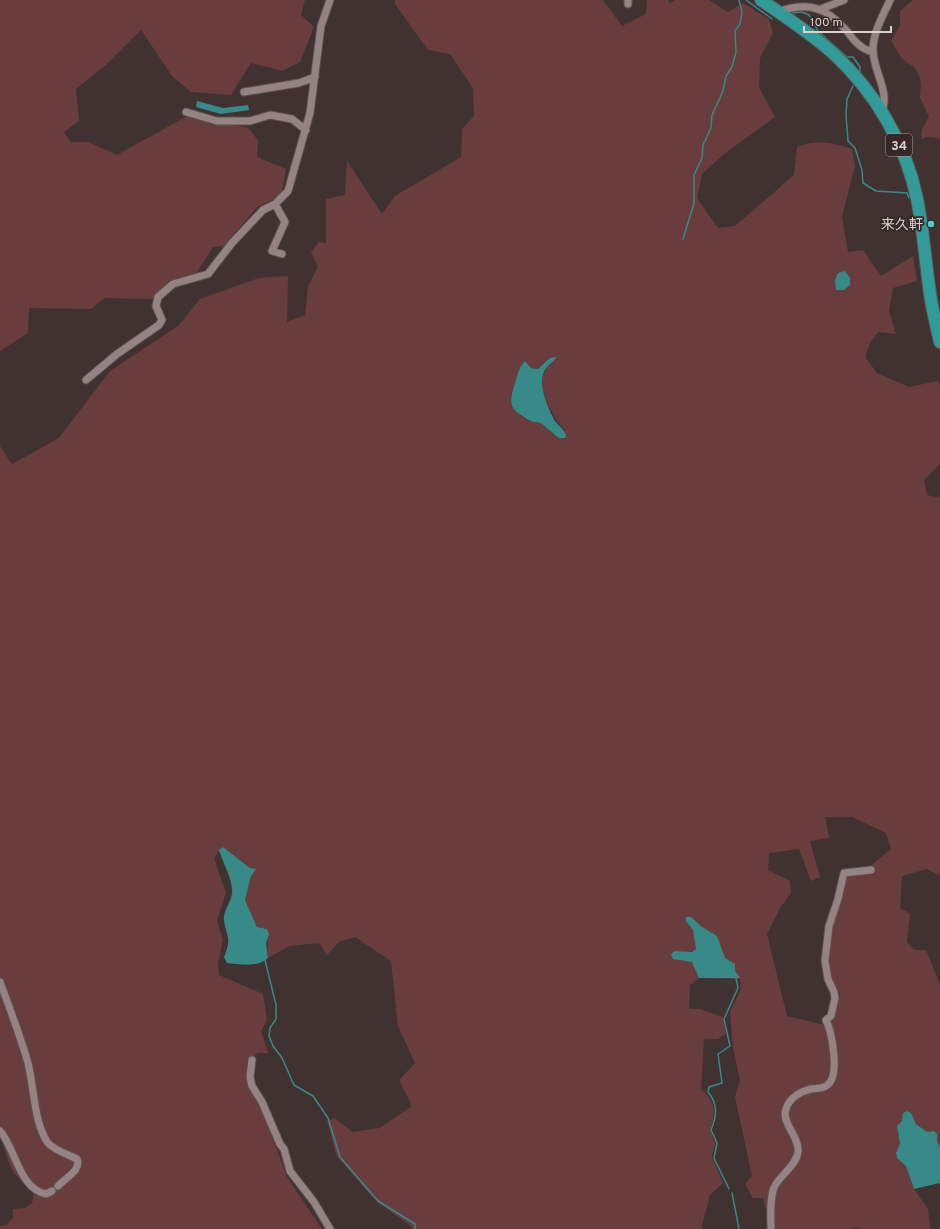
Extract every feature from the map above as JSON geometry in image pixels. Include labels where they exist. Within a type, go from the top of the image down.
[{"type":"highway","name":"34","points":[[768,4],[834,53],[860,81],[882,111],[901,149],[917,197],[923,229],[929,286],[940,342]]},
{"type":"street","points":[[86,380],[117,354],[159,325],[162,320],[156,306],[158,297],[173,284],[208,274],[232,243],[263,210],[283,198],[290,186],[306,130],[316,77],[321,26],[330,0]]},
{"type":"street","points":[[768,4],[821,9],[844,0]]},
{"type":"street","points":[[882,111],[884,96],[873,52],[876,31],[890,0]]},
{"type":"street","points":[[821,9],[834,18],[861,47],[873,52]]},
{"type":"street","points":[[244,92],[299,83],[316,77]]},
{"type":"street","points":[[186,112],[217,122],[250,121],[270,115],[292,119],[306,130]]},
{"type":"street","points":[[275,204],[285,222],[272,251],[282,254]]},
{"type":"street","points":[[771,1229],[771,1205],[775,1185],[788,1171],[798,1153],[797,1141],[785,1114],[786,1107],[802,1091],[825,1087],[831,1082],[835,1059],[831,1030],[826,1020],[831,1016],[835,998],[826,970],[829,926],[838,899],[844,873],[871,870]]},
{"type":"street","points":[[0,982],[18,1028],[26,1056],[33,1096],[44,1134],[49,1144],[77,1159],[79,1162],[78,1168],[58,1186]]},
{"type":"street","points":[[252,1060],[250,1077],[252,1086],[262,1102],[280,1144],[284,1149],[290,1171],[314,1202],[330,1229]]},
{"type":"street","points":[[0,1131],[20,1169],[34,1188],[42,1193],[52,1191]]},
{"type":"shaded area","points":[[0,0],[305,0],[301,15],[314,27],[300,62],[282,71],[251,63],[231,95],[191,92],[172,76],[141,30],[106,65],[76,89],[79,121],[64,132],[71,142],[88,142],[117,155],[189,115],[248,128],[258,140],[257,157],[286,169],[281,195],[257,207],[224,246],[213,247],[194,277],[168,283],[153,299],[105,298],[91,309],[29,308],[28,333],[0,351]]},
{"type":"shaded area","points":[[395,0],[603,0],[622,26],[646,14],[647,0],[668,0],[670,4],[675,0],[709,0],[728,12],[743,3],[769,19],[773,33],[760,58],[759,87],[775,117],[724,154],[702,174],[697,198],[718,228],[735,226],[794,175],[797,147],[811,143],[839,145],[852,149],[855,166],[842,217],[848,252],[863,250],[881,276],[913,256],[917,281],[893,288],[889,311],[896,334],[878,332],[870,343],[865,357],[877,373],[909,387],[938,381],[940,386],[940,464],[924,480],[927,495],[940,498],[940,876],[927,869],[902,876],[900,908],[910,914],[907,942],[914,950],[926,950],[940,985],[940,1147],[934,1131],[927,1132],[916,1124],[911,1113],[907,1111],[903,1113],[902,1121],[897,1126],[900,1144],[896,1153],[897,1158],[906,1166],[914,1189],[928,1209],[930,1229],[860,1229],[858,1227],[848,1229],[771,1229],[763,1198],[753,1198],[745,1184],[752,1176],[735,1097],[740,1080],[733,1047],[730,1012],[741,989],[740,979],[699,978],[690,985],[689,1009],[700,1009],[723,1017],[726,1034],[718,1039],[704,1039],[701,1089],[710,1098],[712,1103],[714,1113],[710,1130],[715,1143],[712,1157],[723,1183],[710,1195],[701,1229],[412,1229],[411,1226],[376,1201],[337,1157],[327,1121],[335,1118],[352,1132],[380,1128],[412,1106],[399,1080],[415,1063],[398,1026],[391,961],[355,937],[339,942],[327,955],[319,943],[289,946],[268,958],[267,929],[257,927],[245,900],[251,876],[250,868],[223,847],[214,858],[226,893],[217,920],[223,940],[218,963],[219,975],[263,994],[267,1020],[261,1031],[268,1053],[258,1053],[247,1061],[247,1082],[264,1114],[287,1177],[322,1229],[0,1229],[0,1226],[6,1225],[13,1218],[13,1209],[25,1208],[32,1203],[34,1194],[15,1174],[10,1166],[0,1135],[0,446],[12,464],[59,438],[110,371],[178,326],[200,299],[259,278],[288,276],[287,322],[305,315],[308,286],[318,267],[311,252],[319,242],[326,243],[326,199],[345,195],[347,161],[382,214],[395,196],[461,157],[462,129],[474,116],[473,88],[450,54],[428,50],[395,4]],"holes":[[[556,357],[546,368],[542,383],[546,401],[550,410],[565,430],[559,438],[539,422],[532,422],[516,411],[513,408],[511,399],[518,372],[525,361],[531,368],[538,369],[550,359]],[[825,817],[852,817],[886,833],[891,849],[868,868],[848,871],[831,928],[828,970],[840,994],[835,1018],[824,1025],[787,1016],[767,934],[780,908],[791,893],[790,881],[768,870],[769,853],[799,849],[811,881],[820,877],[810,841],[829,838]]]},
{"type":"shaded area","points":[[913,0],[940,0],[940,141],[938,138],[926,137],[922,139],[922,130],[929,117],[920,97],[921,84],[919,75],[914,67],[902,59],[891,41],[900,25],[900,11]]},
{"type":"water","points":[[197,101],[223,108],[248,105],[249,110],[221,114],[196,107]]},
{"type":"water","points":[[845,271],[850,278],[850,285],[844,290],[836,290],[835,280],[838,273]]},
{"type":"water","points":[[557,357],[546,368],[542,380],[544,395],[549,409],[555,421],[563,429],[566,435],[565,438],[559,438],[539,422],[532,422],[520,414],[513,408],[511,399],[517,376],[525,361],[531,368],[538,369],[550,358]]},
{"type":"water","points":[[223,847],[250,868],[256,869],[251,876],[245,900],[257,927],[267,929],[269,934],[266,943],[268,958],[259,963],[248,965],[227,963],[224,957],[228,942],[224,917],[231,898],[232,889],[230,878],[219,850]]},
{"type":"water","points":[[686,917],[691,917],[702,927],[717,936],[725,958],[735,964],[735,971],[740,978],[699,978],[692,962],[673,959],[671,955],[674,951],[692,952],[696,949],[693,930],[686,921]]},
{"type":"water","points":[[907,1111],[911,1113],[916,1124],[927,1132],[934,1131],[937,1134],[937,1141],[940,1147],[940,1183],[914,1189],[906,1166],[897,1158],[896,1153],[900,1144],[897,1126],[902,1121],[903,1113]]},
{"type":"waterway","points":[[683,239],[694,203],[694,175],[702,158],[703,145],[711,128],[712,115],[723,91],[726,76],[732,67],[736,52],[735,31],[740,24],[742,12],[739,0]]},
{"type":"waterway","points":[[746,0],[772,19]]},
{"type":"waterway","points":[[791,13],[802,12],[809,15],[818,31],[847,57],[853,57],[860,67],[860,74]]},
{"type":"waterway","points":[[853,86],[847,99],[846,115],[848,141],[855,148],[862,170],[863,183],[876,191],[907,193],[909,198]]},
{"type":"waterway","points":[[265,960],[276,1005],[276,1019],[270,1028],[269,1036],[273,1046],[282,1058],[294,1085],[313,1096],[328,1118],[340,1157],[378,1201],[415,1224],[415,1229]]},
{"type":"waterway","points":[[729,1189],[714,1158],[717,1143],[711,1130],[716,1110],[714,1101],[708,1092],[709,1087],[722,1083],[718,1054],[730,1046],[724,1019],[738,988],[736,978]]},
{"type":"waterway","points":[[732,1193],[739,1229]]},
{"type":"place","name":"来久軒","points":[[931,224]]}]
